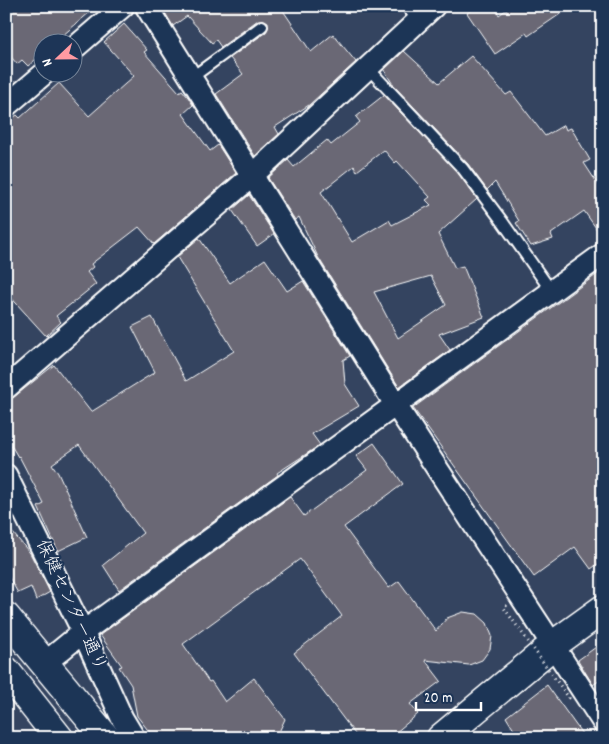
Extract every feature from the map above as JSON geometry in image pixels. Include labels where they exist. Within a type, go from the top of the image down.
[{"type":"main road","points":[[441,738],[553,645],[603,609]]},
{"type":"main road","points":[[6,617],[46,663],[106,738]]},
{"type":"main road","points":[[10,683],[59,738]]},
{"type":"street","points":[[82,42],[124,6]]},
{"type":"street","points":[[146,6],[395,404],[603,722]]},
{"type":"street","points":[[6,388],[252,175],[367,67],[412,14],[434,6]]},
{"type":"street","points":[[6,106],[34,82]]},
{"type":"street","points":[[46,663],[83,632],[603,254]]},
{"type":"street","name":"保健センター通り","points":[[6,474],[83,632],[122,718],[134,738]]},
{"type":"lane","points":[[191,78],[262,26]]},
{"type":"lane","points":[[367,67],[463,169],[502,220],[552,292]]},
{"type":"path","points":[[508,606],[504,608],[569,698],[566,701]]},
{"type":"building","points":[[14,6],[97,6],[67,32],[32,32],[32,63],[28,66],[22,60],[17,64],[6,51],[6,13]]},
{"type":"building","points":[[161,6],[280,6],[311,52],[333,34],[356,62],[309,105],[275,127],[279,134],[255,156],[216,94],[243,74],[230,58],[266,32],[268,22],[258,20],[221,47],[216,40],[212,43],[187,16],[173,26]]},
{"type":"building","points":[[477,6],[493,6],[499,15],[511,6],[572,6],[528,36],[526,33],[495,54],[467,13]]},
{"type":"building","points":[[124,24],[147,50],[144,52],[179,92],[182,90],[188,97],[193,105],[183,114],[210,151],[218,145],[236,173],[154,244],[139,227],[91,264],[93,267],[87,272],[96,284],[56,316],[61,322],[46,336],[6,292],[6,123],[17,115],[20,118],[59,83],[89,116],[134,76],[104,42]]},
{"type":"building","points":[[404,51],[439,83],[471,56],[506,95],[511,92],[545,136],[564,125],[566,130],[571,128],[590,160],[584,163],[603,192],[603,238],[584,211],[551,234],[553,239],[531,246],[516,223],[519,221],[495,182],[487,190],[468,164],[394,86],[384,70]]},
{"type":"building","points":[[384,95],[458,173],[477,199],[438,234],[455,268],[463,266],[484,317],[439,334],[450,350],[399,387],[318,257],[299,217],[295,220],[268,178],[288,160],[294,167],[327,140],[331,145],[360,122],[356,117]],"holes":[[[384,150],[395,163],[397,161],[430,197],[426,200],[431,205],[392,225],[389,220],[352,242],[321,192],[354,166],[357,171]],[[431,276],[446,305],[398,338],[374,292]]]},
{"type":"building","points":[[249,195],[274,234],[257,246],[232,210]]},
{"type":"building","points":[[199,238],[230,283],[265,259],[287,291],[303,281],[350,356],[343,360],[345,384],[359,406],[312,434],[320,445],[277,473],[278,475],[119,590],[103,565],[143,533],[79,445],[52,464],[58,473],[87,537],[58,551],[38,507],[44,504],[19,456],[6,437],[6,401],[14,397],[54,365],[91,412],[155,372],[132,327],[152,317],[186,381],[234,351],[177,257]]},
{"type":"building","points":[[603,270],[603,560],[591,569],[575,547],[534,577],[413,408]]},
{"type":"building","points":[[374,443],[403,484],[344,527],[389,588],[399,581],[436,631],[447,618],[463,612],[477,614],[487,623],[492,636],[490,649],[482,660],[469,665],[425,660],[441,681],[410,704],[418,714],[389,738],[358,738],[294,653],[342,616],[300,559],[183,644],[225,702],[254,678],[285,719],[279,732],[270,738],[154,738],[137,716],[131,685],[119,667],[122,666],[100,635],[290,497],[304,516],[367,470],[356,456]]},
{"type":"building","points":[[6,525],[30,553],[50,592],[36,600],[31,587],[18,593],[6,572]]},
{"type":"building","points":[[603,642],[603,678],[593,685],[578,660]]},
{"type":"building","points":[[547,685],[585,738],[519,738],[506,717]]}]
